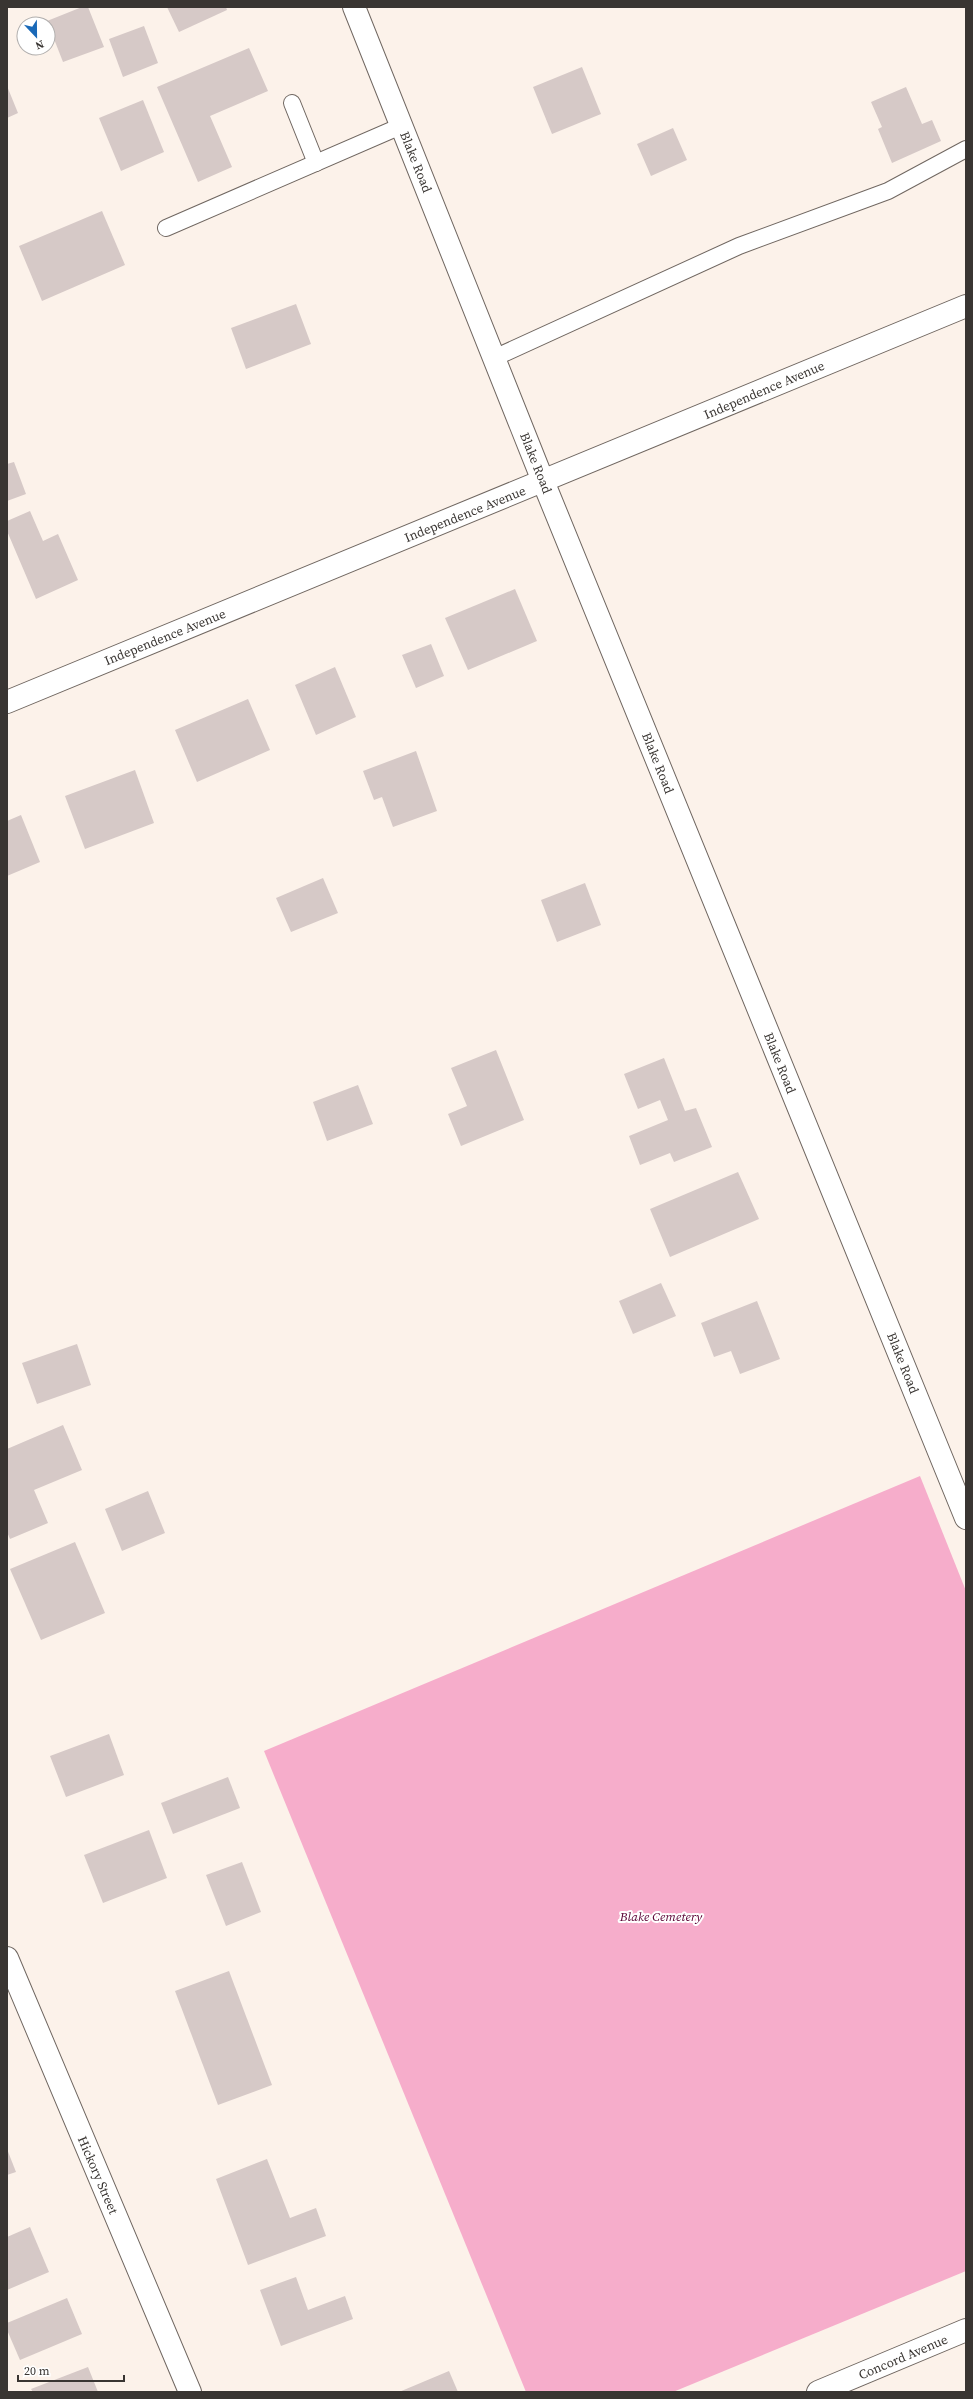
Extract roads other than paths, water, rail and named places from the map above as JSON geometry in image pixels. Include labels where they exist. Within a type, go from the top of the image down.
[{"type":"street","name":"Blake Road","points":[[354,7],[543,481],[966,1518]]},
{"type":"street","name":"Independence Avenue","points":[[7,702],[966,306]]},
{"type":"street","name":"Hickory Street","points":[[7,1958],[190,2392]]},
{"type":"street","name":"Concord Avenue","points":[[818,2392],[966,2330]]},
{"type":"lane","points":[[292,103],[316,163]]},
{"type":"lane","points":[[166,228],[402,126]]},
{"type":"lane","points":[[494,358],[739,246],[888,191],[966,150]]},
{"type":"park label","name":"Blake Cemetery","points":[[661,1916]]}]
